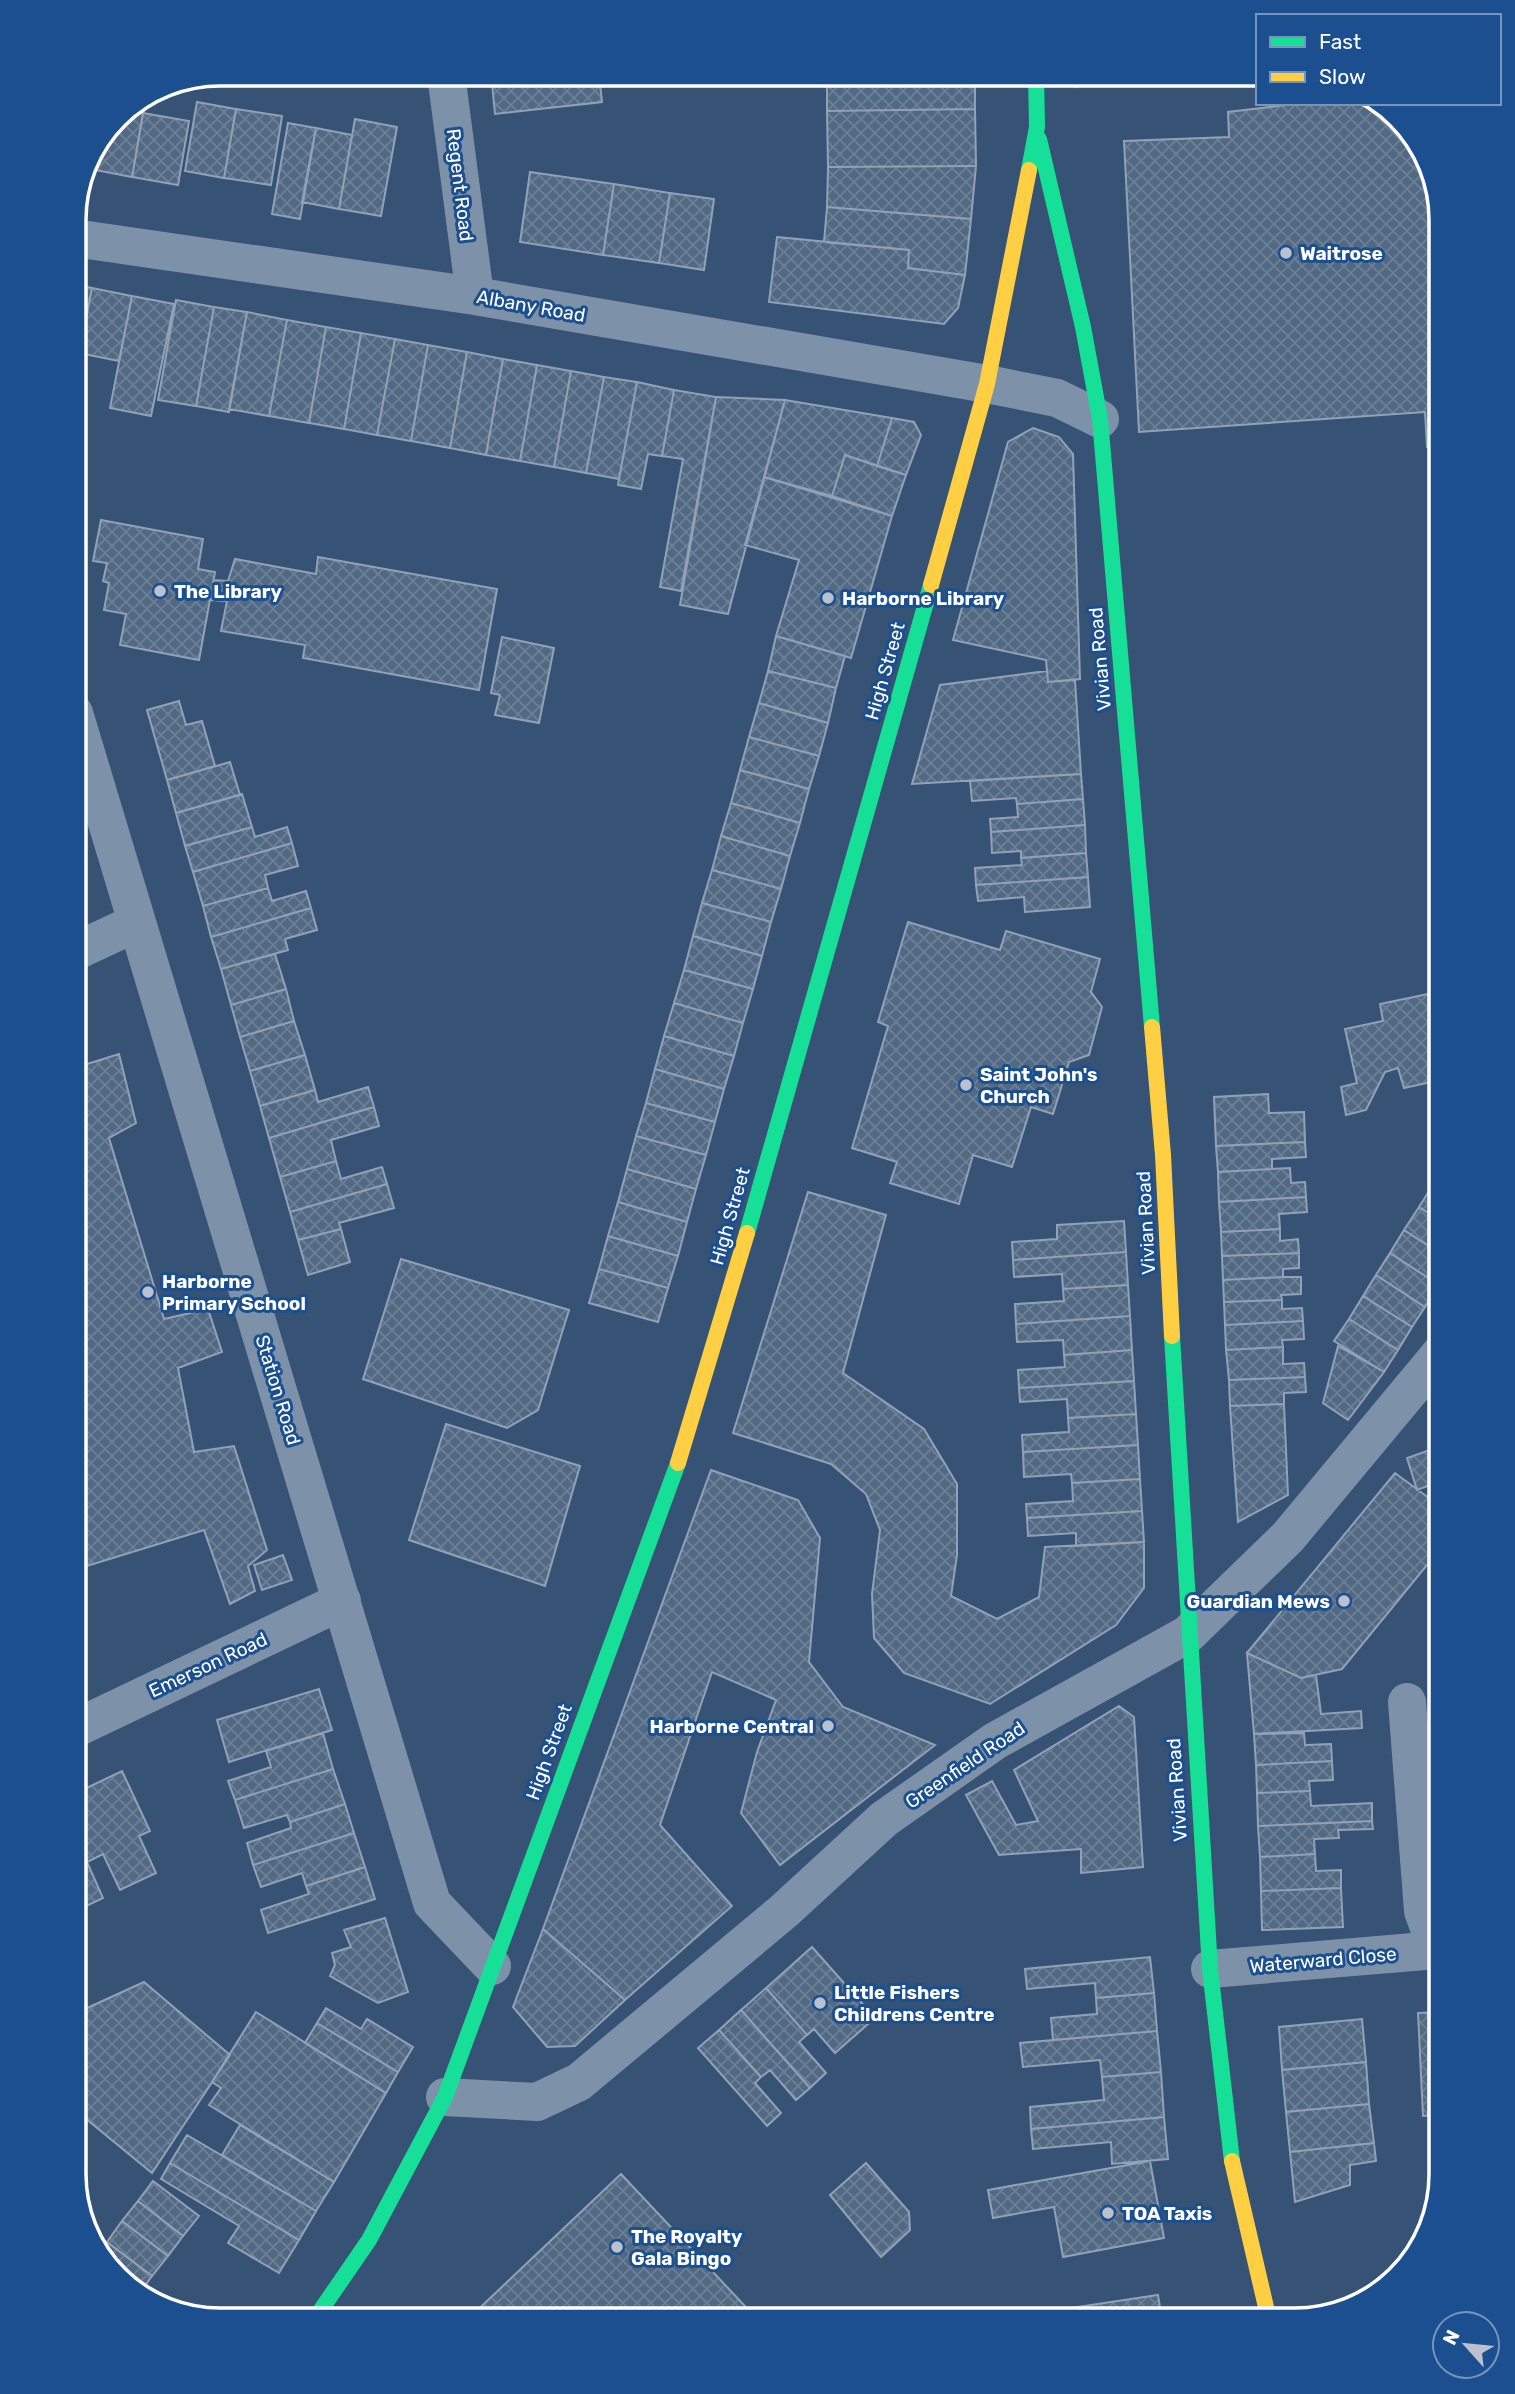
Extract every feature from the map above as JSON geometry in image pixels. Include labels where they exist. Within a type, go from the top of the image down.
[{"type":"main road","name":"High Street","points":[[322,2308],[369,2240],[445,2097],[686,1440],[820,983],[987,384],[1037,127],[1036,86]]},
{"type":"main road","name":"Vivian Road","points":[[1037,127],[1083,327],[1100,419],[1164,1155],[1188,1634],[1210,1969],[1232,2160],[1266,2308]]},
{"type":"street","name":"Regent Road","points":[[448,86],[475,296]]},
{"type":"street","name":"Albany Road","points":[[86,240],[475,296],[987,384],[1057,398],[1100,419]]},
{"type":"street","name":"Station Road","points":[[86,754],[432,1903],[492,1966]]},
{"type":"street","points":[[86,946],[136,923]]},
{"type":"street","name":"Greenfield Road","points":[[445,2097],[537,2102],[579,2082],[784,1911],[884,1819],[995,1741],[1188,1634],[1288,1536],[1429,1367]]},
{"type":"street","name":"Emerson Road","points":[[86,1722],[342,1601]]},
{"type":"street","name":"Waterward Close","points":[[1407,1702],[1423,1911],[1429,1926]]},
{"type":"street","name":"Waterward Close","points":[[1210,1969],[1429,1953]]},
{"type":"building","points":[[492,86],[600,86],[602,102],[495,114]]},
{"type":"building","points":[[827,86],[975,86],[975,109],[827,111]]},
{"type":"building","points":[[197,102],[236,109],[224,178],[185,171]]},
{"type":"building","name":"Waitrose","points":[[1287,105],[1364,105],[1383,119],[1407,145],[1422,177],[1429,211],[1429,447],[1425,412],[1139,432],[1124,141],[1229,137],[1228,112]]},
{"type":"building","points":[[236,109],[282,116],[271,185],[224,178]]},
{"type":"building","points":[[975,109],[976,166],[828,167],[827,111]]},
{"type":"building","points":[[144,110],[132,177],[96,170],[114,138]]},
{"type":"building","points":[[143,113],[189,121],[178,185],[132,177]]},
{"type":"building","points":[[355,119],[397,127],[381,216],[339,209]]},
{"type":"building","points":[[288,123],[316,128],[300,219],[272,214]]},
{"type":"building","points":[[316,128],[352,135],[339,209],[302,202]]},
{"type":"building","points":[[976,166],[971,219],[827,207],[828,167]]},
{"type":"building","points":[[530,172],[614,184],[603,255],[520,242]]},
{"type":"building","points":[[614,184],[670,193],[659,263],[603,255]]},
{"type":"building","points":[[670,193],[714,199],[704,270],[659,263]]},
{"type":"building","points":[[827,207],[971,219],[965,275],[908,268],[909,250],[824,242]]},
{"type":"building","points":[[777,237],[909,250],[908,268],[965,275],[958,308],[944,324],[769,302]]},
{"type":"building","points":[[86,287],[92,288],[86,319]]},
{"type":"building","points":[[92,288],[132,296],[119,361],[86,354],[86,318]]},
{"type":"building","points":[[132,296],[174,304],[151,416],[110,408]]},
{"type":"building","points":[[176,300],[214,307],[196,406],[158,400]]},
{"type":"building","points":[[214,307],[247,312],[229,412],[196,406]]},
{"type":"building","points":[[247,312],[287,320],[269,416],[229,409]]},
{"type":"building","points":[[287,320],[326,327],[309,423],[269,416]]},
{"type":"building","points":[[326,327],[361,333],[344,429],[309,423]]},
{"type":"building","points":[[361,333],[395,339],[377,435],[344,429]]},
{"type":"building","points":[[395,339],[428,345],[411,441],[377,435]]},
{"type":"building","points":[[428,345],[467,352],[450,448],[411,441]]},
{"type":"building","points":[[467,352],[503,359],[486,455],[450,448]]},
{"type":"building","points":[[503,359],[537,365],[520,461],[486,455]]},
{"type":"building","points":[[537,365],[571,371],[554,467],[520,461]]},
{"type":"building","points":[[571,371],[604,377],[586,473],[554,467]]},
{"type":"building","points":[[604,377],[637,382],[619,479],[586,473]]},
{"type":"building","points":[[637,382],[674,390],[662,456],[648,454],[641,489],[618,485]]},
{"type":"building","points":[[674,390],[716,397],[681,591],[660,587],[683,459],[662,456]]},
{"type":"building","points":[[716,397],[785,400],[728,614],[680,605]]},
{"type":"building","points":[[785,400],[892,418],[877,466],[845,455],[832,496],[764,477]]},
{"type":"building","points":[[892,418],[914,422],[921,435],[906,475],[877,466]]},
{"type":"building","points":[[1033,428],[1059,437],[1073,454],[1080,679],[1048,682],[1046,660],[953,640],[1008,442]]},
{"type":"building","points":[[845,455],[906,475],[892,516],[832,496]]},
{"type":"building","name":"Harborne Library","points":[[764,477],[892,516],[851,658],[776,636],[799,560],[745,545]]},
{"type":"building","name":"The Library","points":[[101,520],[203,539],[198,569],[215,572],[199,660],[120,645],[126,614],[104,610],[109,583],[103,581],[107,563],[93,561]]},
{"type":"building","points":[[318,557],[497,589],[479,690],[303,658],[305,645],[221,631],[227,601],[210,600],[214,580],[228,581],[235,559],[316,574]]},
{"type":"building","points":[[776,636],[845,656],[836,688],[768,671]]},
{"type":"building","points":[[502,637],[554,648],[539,723],[495,715],[500,695],[491,693]]},
{"type":"building","points":[[768,671],[836,688],[828,723],[759,703]]},
{"type":"building","points":[[1047,671],[1048,682],[1075,680],[1081,774],[912,784],[940,685]]},
{"type":"building","points":[[179,701],[186,725],[202,721],[215,766],[167,780],[147,710]]},
{"type":"building","points":[[759,703],[828,723],[819,756],[749,737]]},
{"type":"building","points":[[749,737],[819,756],[809,789],[740,770]]},
{"type":"building","points":[[230,762],[240,795],[176,813],[167,780]]},
{"type":"building","points":[[740,770],[809,789],[800,823],[731,803]]},
{"type":"building","points":[[1081,774],[1083,799],[1017,804],[1016,798],[972,801],[970,781]]},
{"type":"building","points":[[242,794],[252,827],[185,846],[176,813]]},
{"type":"building","points":[[1083,799],[1085,825],[991,832],[990,819],[1018,817],[1017,804]]},
{"type":"building","points":[[731,803],[800,823],[790,856],[721,836]]},
{"type":"building","points":[[1085,825],[1086,853],[1021,858],[1021,851],[992,853],[991,832]]},
{"type":"building","points":[[252,827],[255,837],[287,827],[292,843],[193,872],[185,846]]},
{"type":"building","points":[[721,836],[790,856],[781,889],[712,870]]},
{"type":"building","points":[[292,843],[298,866],[265,875],[268,888],[203,906],[193,872]]},
{"type":"building","points":[[1086,853],[1088,877],[976,885],[975,868],[1022,865],[1021,858]]},
{"type":"building","points":[[712,870],[781,889],[771,922],[702,903]]},
{"type":"building","points":[[1088,877],[1090,907],[1025,912],[1024,897],[978,901],[976,885]]},
{"type":"building","points":[[268,888],[272,901],[306,891],[311,908],[211,937],[203,906]]},
{"type":"building","points":[[702,903],[771,922],[762,956],[693,936]]},
{"type":"building","points":[[311,908],[317,930],[285,939],[288,950],[221,969],[211,937]]},
{"type":"building","name":"Saint John's Church","points":[[908,922],[1000,950],[1006,931],[1100,959],[1091,992],[1102,1007],[1089,1055],[1069,1062],[1053,1114],[1031,1107],[1012,1167],[973,1155],[959,1204],[890,1183],[897,1162],[852,1148],[888,1026],[878,1022]]},
{"type":"building","points":[[693,936],[762,956],[753,989],[684,970]]},
{"type":"building","points":[[275,954],[286,989],[231,1005],[221,969]]},
{"type":"building","points":[[684,970],[753,989],[743,1023],[674,1003]]},
{"type":"building","points":[[286,989],[294,1021],[240,1037],[231,1005]]},
{"type":"building","points":[[1428,994],[1429,1083],[1404,1088],[1398,1068],[1385,1072],[1366,1110],[1346,1115],[1341,1087],[1357,1083],[1345,1029],[1383,1021],[1380,1004]]},
{"type":"building","points":[[674,1003],[743,1023],[734,1056],[664,1036]]},
{"type":"building","points":[[294,1021],[305,1055],[250,1071],[240,1037]]},
{"type":"building","points":[[664,1036],[734,1056],[724,1089],[655,1069]]},
{"type":"building","points":[[119,1054],[136,1123],[109,1138],[164,1319],[208,1309],[222,1352],[178,1368],[194,1452],[234,1446],[267,1550],[248,1566],[255,1591],[230,1604],[204,1530],[86,1566],[86,1064]]},
{"type":"building","points":[[305,1055],[315,1090],[260,1106],[250,1071]]},
{"type":"building","points":[[655,1069],[724,1089],[715,1122],[646,1103]]},
{"type":"building","points":[[368,1087],[374,1107],[269,1138],[260,1106],[315,1090],[318,1102]]},
{"type":"building","points":[[1268,1094],[1269,1113],[1304,1112],[1305,1142],[1216,1146],[1214,1097]]},
{"type":"building","points":[[646,1103],[715,1122],[706,1155],[636,1136]]},
{"type":"building","points":[[374,1107],[379,1126],[331,1140],[336,1161],[280,1177],[269,1138]]},
{"type":"building","points":[[636,1136],[706,1155],[696,1189],[627,1169]]},
{"type":"building","points":[[1305,1142],[1306,1157],[1272,1159],[1272,1169],[1218,1172],[1216,1146]]},
{"type":"building","points":[[336,1161],[341,1179],[382,1167],[387,1184],[290,1212],[280,1177]]},
{"type":"building","points":[[1290,1168],[1291,1183],[1305,1182],[1306,1197],[1219,1202],[1218,1172]]},
{"type":"building","points":[[627,1169],[696,1189],[687,1222],[618,1202]]},
{"type":"building","points":[[387,1184],[394,1208],[339,1223],[341,1229],[298,1240],[290,1212]]},
{"type":"building","points":[[1429,1191],[1429,1213],[1419,1207]]},
{"type":"building","points":[[808,1192],[886,1215],[843,1373],[924,1429],[957,1484],[957,1555],[951,1596],[997,1619],[1039,1597],[1045,1547],[1144,1542],[1144,1588],[1116,1625],[990,1704],[904,1673],[874,1638],[872,1594],[880,1530],[866,1494],[831,1464],[733,1433]]},
{"type":"building","points":[[1306,1197],[1307,1212],[1279,1214],[1280,1229],[1221,1232],[1219,1202]]},
{"type":"building","points":[[618,1202],[687,1222],[678,1256],[608,1236]]},
{"type":"building","points":[[1419,1207],[1429,1213],[1429,1246],[1404,1230]]},
{"type":"building","points":[[1124,1221],[1126,1252],[1013,1260],[1012,1242],[1057,1239],[1057,1225]]},
{"type":"building","points":[[341,1229],[350,1262],[308,1275],[298,1240]]},
{"type":"building","points":[[1280,1229],[1280,1241],[1298,1239],[1299,1253],[1222,1256],[1221,1232]]},
{"type":"building","points":[[1404,1230],[1429,1246],[1429,1278],[1390,1253]]},
{"type":"building","points":[[608,1236],[678,1256],[668,1288],[599,1269]]},
{"type":"building","points":[[1126,1252],[1128,1285],[1063,1289],[1062,1274],[1014,1277],[1013,1260]]},
{"type":"building","points":[[1299,1253],[1299,1268],[1283,1269],[1283,1277],[1223,1280],[1222,1256]]},
{"type":"building","points":[[1390,1253],[1429,1278],[1429,1301],[1425,1307],[1376,1275]]},
{"type":"building","points":[[401,1259],[569,1310],[538,1410],[507,1428],[363,1379]]},
{"type":"building","points":[[599,1269],[668,1288],[658,1322],[589,1303]]},
{"type":"building","points":[[1376,1275],[1425,1307],[1412,1327],[1363,1296]]},
{"type":"building","points":[[1301,1277],[1301,1294],[1281,1295],[1282,1300],[1224,1302],[1223,1280]]},
{"type":"building","points":[[1128,1285],[1130,1316],[1016,1324],[1015,1304],[1064,1301],[1063,1289]]},
{"type":"building","points":[[1363,1296],[1412,1327],[1398,1350],[1349,1319]]},
{"type":"building","points":[[1282,1300],[1282,1309],[1302,1308],[1303,1321],[1225,1325],[1224,1302]]},
{"type":"building","points":[[1130,1316],[1132,1350],[1064,1355],[1063,1340],[1017,1342],[1016,1324]]},
{"type":"building","points":[[1349,1319],[1398,1350],[1384,1372],[1334,1341]]},
{"type":"building","points":[[1303,1321],[1304,1339],[1282,1340],[1283,1347],[1226,1350],[1225,1325]]},
{"type":"building","points":[[1338,1346],[1384,1372],[1348,1420],[1323,1403]]},
{"type":"building","points":[[1283,1347],[1283,1364],[1304,1363],[1305,1377],[1229,1380],[1226,1350]]},
{"type":"building","points":[[1132,1350],[1134,1381],[1019,1388],[1018,1370],[1065,1367],[1064,1355]]},
{"type":"building","points":[[1305,1377],[1306,1392],[1284,1393],[1284,1404],[1230,1406],[1229,1380]]},
{"type":"building","points":[[1134,1381],[1136,1414],[1068,1418],[1067,1399],[1020,1402],[1019,1388]]},
{"type":"building","points":[[1284,1404],[1288,1495],[1238,1522],[1230,1406]]},
{"type":"building","points":[[1136,1414],[1138,1445],[1023,1452],[1022,1435],[1069,1432],[1068,1418]]},
{"type":"building","points":[[446,1424],[580,1466],[545,1586],[409,1540]]},
{"type":"building","points":[[1138,1445],[1140,1479],[1072,1483],[1071,1474],[1024,1477],[1023,1452]]},
{"type":"building","points":[[1429,1450],[1429,1486],[1417,1490],[1407,1458]]},
{"type":"building","name":"Harborne Central","points":[[711,1470],[798,1500],[820,1538],[809,1662],[843,1707],[935,1745],[780,1865],[741,1813],[757,1752],[776,1700],[712,1672],[660,1825],[732,1906],[625,2000],[543,1929]]},
{"type":"building","name":"Guardian Mews","points":[[1395,1473],[1429,1498],[1429,1563],[1342,1669],[1301,1678],[1247,1653]]},
{"type":"building","points":[[1140,1479],[1142,1511],[1027,1518],[1026,1504],[1073,1501],[1072,1483]]},
{"type":"building","points":[[1142,1511],[1144,1542],[1076,1546],[1076,1533],[1028,1536],[1027,1518]]},
{"type":"building","points":[[283,1555],[292,1580],[262,1590],[254,1565]]},
{"type":"building","points":[[1247,1653],[1301,1678],[1316,1675],[1321,1714],[1361,1711],[1362,1728],[1254,1734]]},
{"type":"building","points":[[319,1689],[332,1730],[229,1762],[217,1720]]},
{"type":"building","points":[[1119,1706],[1134,1717],[1143,1867],[1081,1873],[1081,1849],[999,1855],[966,1795],[992,1781],[1016,1825],[1038,1821],[1014,1770]]},
{"type":"building","points":[[323,1733],[333,1769],[235,1800],[228,1781],[271,1767],[266,1751]]},
{"type":"building","points":[[1304,1733],[1305,1745],[1331,1744],[1332,1761],[1256,1765],[1254,1734]]},
{"type":"building","points":[[1332,1761],[1333,1780],[1309,1781],[1310,1791],[1257,1793],[1256,1765]]},
{"type":"building","points":[[333,1769],[345,1804],[290,1822],[287,1815],[244,1828],[235,1800]]},
{"type":"building","points":[[122,1771],[150,1831],[139,1836],[156,1873],[120,1890],[103,1854],[87,1862],[103,1898],[86,1906],[86,1788]]},
{"type":"building","points":[[1310,1791],[1311,1806],[1372,1803],[1372,1821],[1258,1826],[1257,1793]]},
{"type":"building","points":[[345,1804],[354,1833],[253,1865],[247,1843],[291,1828],[290,1822]]},
{"type":"building","points":[[1372,1821],[1373,1829],[1338,1830],[1339,1838],[1314,1839],[1315,1854],[1260,1857],[1258,1826]]},
{"type":"building","points":[[354,1833],[365,1867],[306,1886],[302,1873],[261,1887],[253,1865]]},
{"type":"building","points":[[1315,1854],[1316,1871],[1341,1870],[1341,1888],[1261,1891],[1260,1857]]},
{"type":"building","points":[[365,1867],[375,1899],[268,1933],[261,1910],[309,1894],[306,1886]]},
{"type":"building","points":[[1341,1888],[1343,1927],[1262,1930],[1261,1891]]},
{"type":"building","points":[[385,1918],[408,1992],[378,2003],[330,1976],[335,1965],[332,1953],[351,1947],[344,1930]]},
{"type":"building","points":[[543,1929],[625,2000],[575,2046],[547,2047],[513,2007]]},
{"type":"building","name":"Little Fishers Childrens Centre","points":[[812,1947],[875,2018],[835,2053],[814,2029],[807,2035],[766,1988]]},
{"type":"building","points":[[1150,1957],[1154,1993],[1096,1998],[1095,1983],[1027,1989],[1025,1969]]},
{"type":"building","points":[[144,1982],[230,2055],[152,2173],[86,2119],[86,2009]]},
{"type":"building","points":[[766,1988],[807,2035],[799,2042],[826,2073],[810,2088],[741,2010]]},
{"type":"building","points":[[1154,1993],[1157,2031],[1053,2040],[1051,2018],[1097,2014],[1096,1998]]},
{"type":"building","points":[[326,2008],[361,2029],[367,2019],[413,2047],[398,2072],[317,2023]]},
{"type":"building","points":[[741,2010],[810,2088],[796,2100],[770,2070],[761,2077],[719,2030]]},
{"type":"building","points":[[256,2012],[386,2093],[334,2182],[209,2105],[221,2088],[212,2082]]},
{"type":"building","points":[[1418,2013],[1429,2013],[1429,2116],[1423,2116]]},
{"type":"building","points":[[1362,2019],[1366,2062],[1282,2070],[1279,2027]]},
{"type":"building","points":[[317,2023],[398,2072],[386,2093],[305,2043]]},
{"type":"building","points":[[719,2030],[761,2077],[755,2083],[781,2113],[767,2126],[698,2048]]},
{"type":"building","points":[[1157,2031],[1161,2072],[1102,2077],[1100,2060],[1023,2067],[1020,2043]]},
{"type":"building","points":[[1366,2062],[1369,2104],[1286,2112],[1282,2070]]},
{"type":"building","points":[[1161,2072],[1164,2117],[1031,2129],[1030,2107],[1104,2100],[1102,2077]]},
{"type":"building","points":[[1369,2104],[1374,2143],[1290,2152],[1286,2112]]},
{"type":"building","points":[[1164,2117],[1168,2159],[1112,2164],[1111,2142],[1033,2149],[1031,2129]]},
{"type":"building","points":[[240,2125],[334,2182],[316,2211],[222,2155]]},
{"type":"building","points":[[187,2135],[316,2211],[299,2240],[170,2163]]},
{"type":"building","points":[[1374,2143],[1376,2161],[1350,2165],[1350,2185],[1295,2202],[1290,2152]]},
{"type":"building","name":"TOA Taxis","points":[[1150,2161],[1164,2238],[1063,2257],[1054,2207],[993,2218],[988,2190]]},
{"type":"building","points":[[170,2163],[299,2240],[279,2273],[228,2243],[239,2226],[161,2179]]},
{"type":"building","points":[[866,2163],[909,2212],[910,2230],[881,2257],[830,2195]]},
{"type":"building","name":"The Royalty Gala Bingo","points":[[621,2174],[747,2308],[480,2308]]},
{"type":"building","points":[[153,2181],[199,2216],[183,2236],[138,2201]]},
{"type":"building","points":[[138,2201],[183,2236],[168,2256],[122,2221]]},
{"type":"building","points":[[122,2221],[168,2256],[152,2276],[107,2242]]},
{"type":"building","points":[[107,2242],[152,2276],[145,2286],[119,2262],[105,2244]]},
{"type":"building","points":[[1158,2295],[1160,2308],[1071,2308]]},
{"type":"traffic: fast","points":[[1029,170],[1037,127],[1036,86]]},
{"type":"traffic: fast","points":[[1039,139],[1083,327],[1100,419],[1152,1027]]},
{"type":"traffic: fast","points":[[747,1233],[931,585]]},
{"type":"traffic: fast","points":[[1172,1336],[1210,1969],[1232,2161]]},
{"type":"traffic: fast","points":[[322,2308],[369,2240],[445,2097],[678,1463]]},
{"type":"traffic: slow","points":[[931,585],[987,384],[1029,170]]},
{"type":"traffic: slow","points":[[1152,1027],[1163,1155],[1172,1336]]},
{"type":"traffic: slow","points":[[678,1463],[747,1233]]},
{"type":"traffic: slow","points":[[1232,2161],[1266,2308]]},
{"type":"place","name":"Waitrose","points":[[1286,253]]},
{"type":"place","name":"The Library","points":[[160,591]]},
{"type":"place","name":"Harborne Library","points":[[828,598]]},
{"type":"place","name":"Saint John's Church","points":[[966,1085]]},
{"type":"place","name":"Harborne Primary School","points":[[148,1292]]},
{"type":"place","name":"Guardian Mews","points":[[1344,1601]]},
{"type":"place","name":"Harborne Central","points":[[828,1726]]},
{"type":"place","name":"Little Fishers Childrens Centre","points":[[820,2003]]},
{"type":"place","name":"TOA Taxis","points":[[1108,2213]]},
{"type":"place","name":"The Royalty Gala Bingo","points":[[617,2247]]}]
